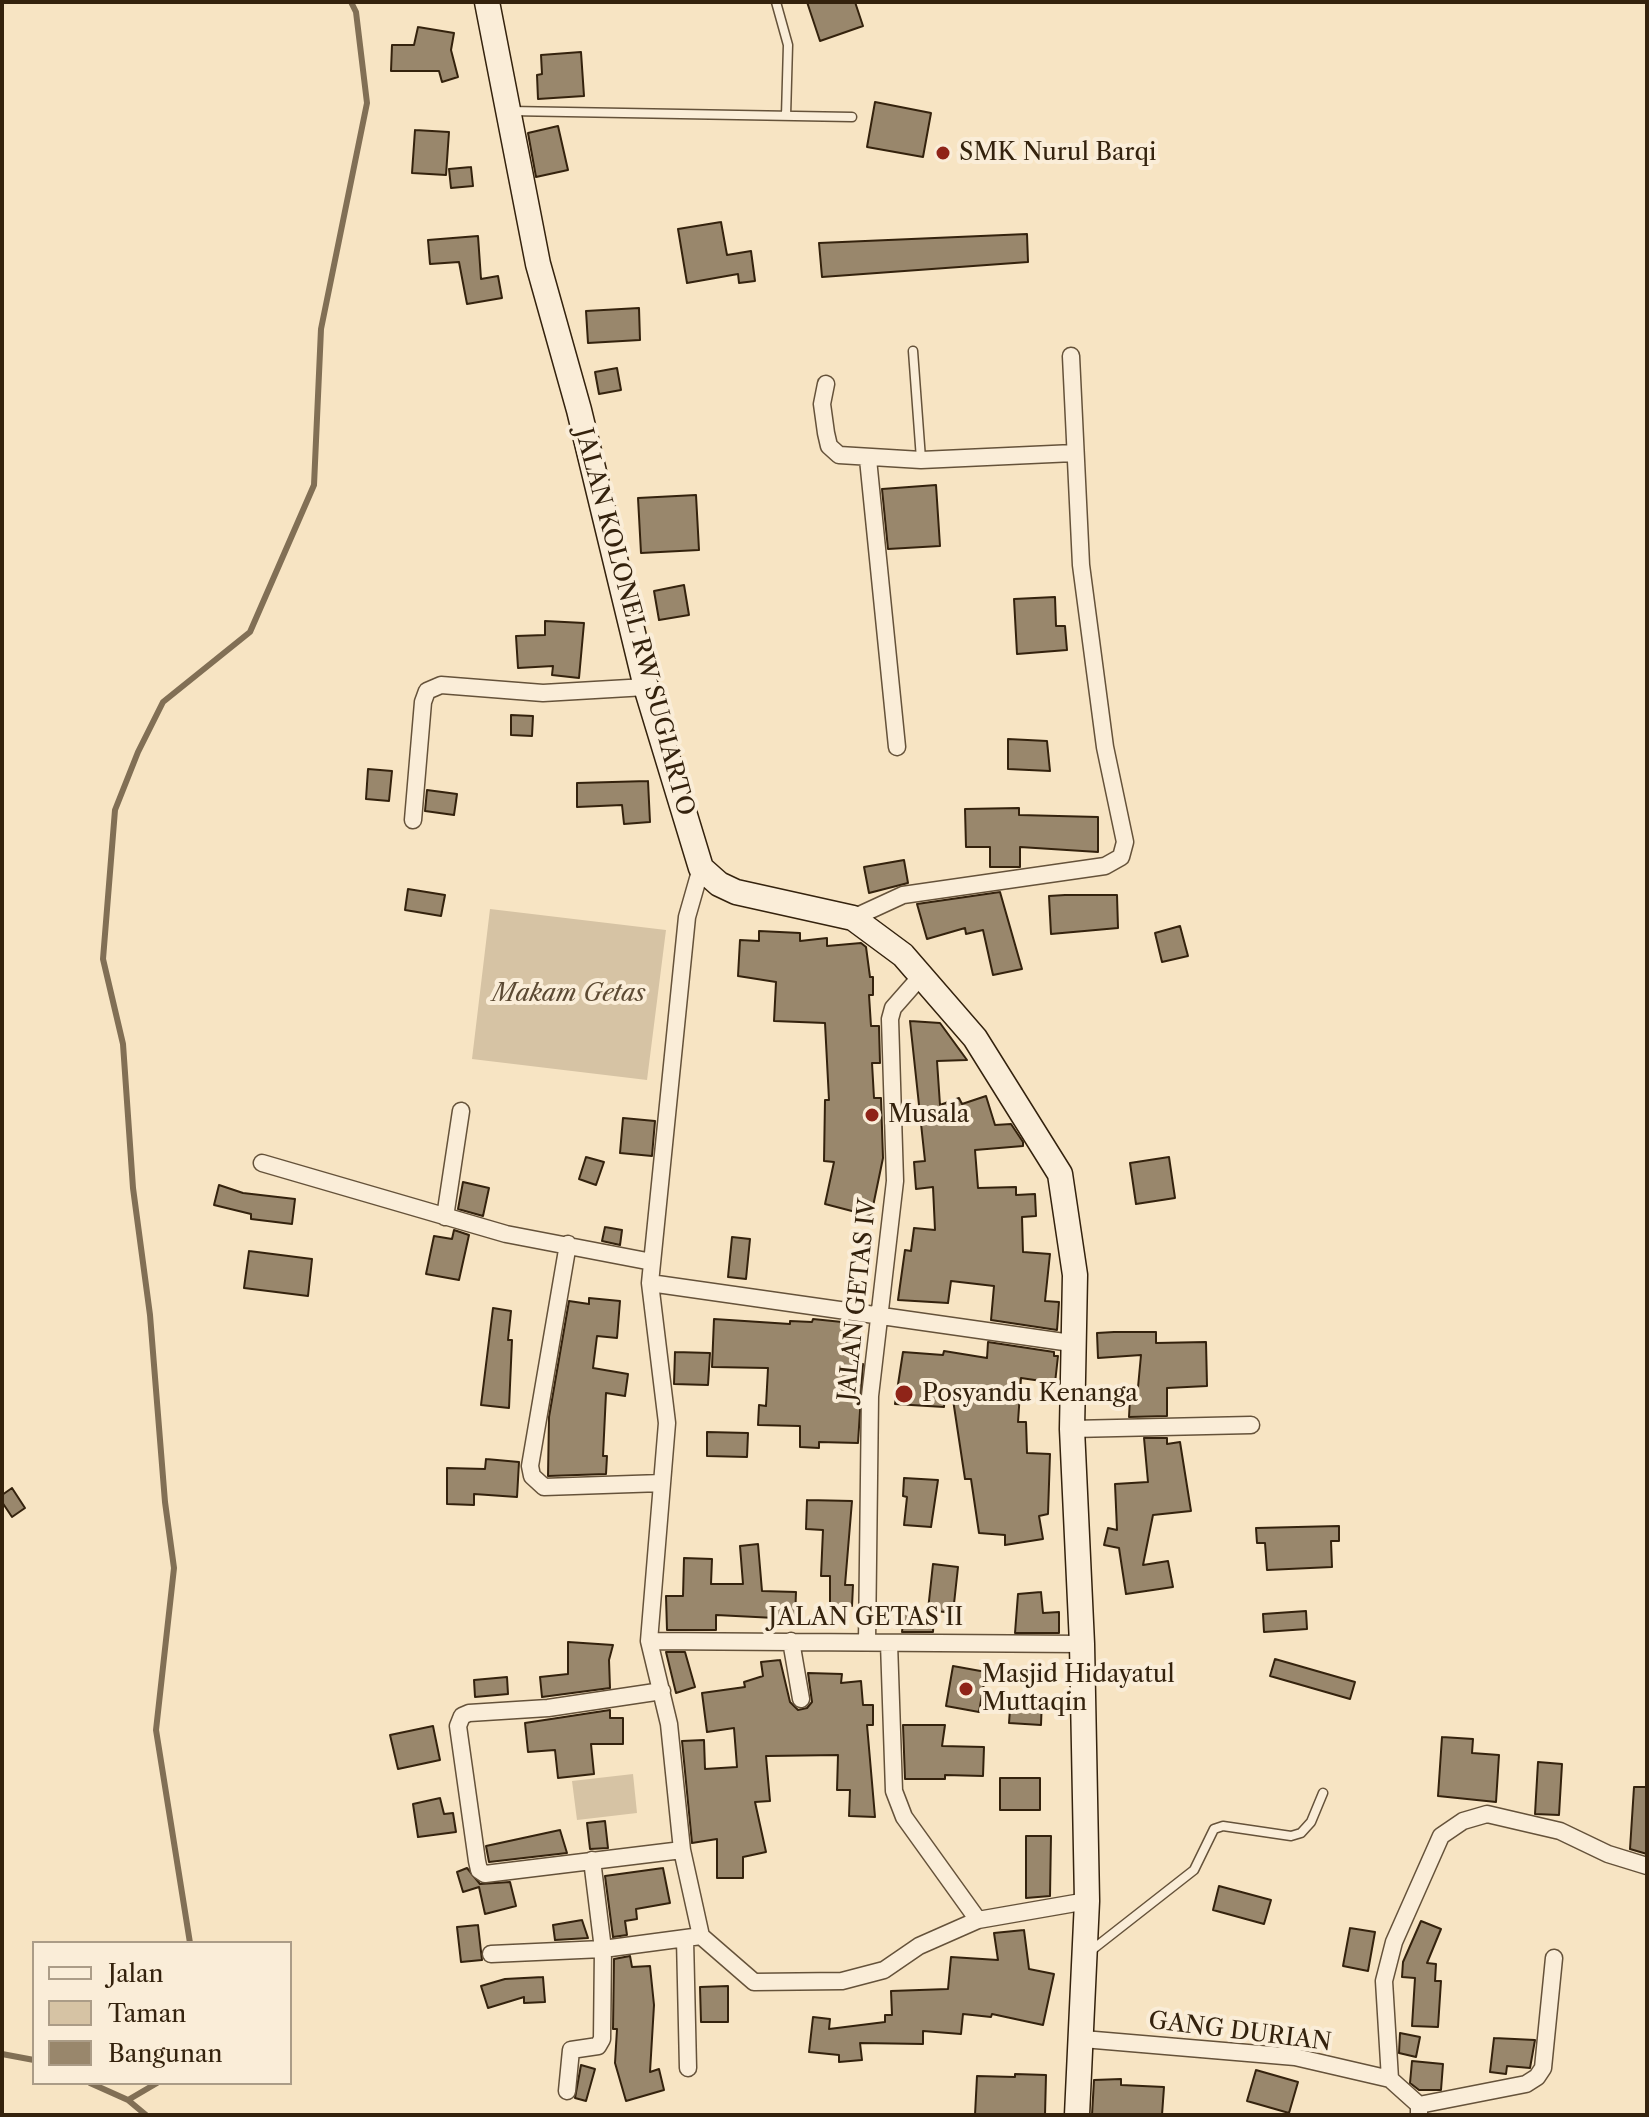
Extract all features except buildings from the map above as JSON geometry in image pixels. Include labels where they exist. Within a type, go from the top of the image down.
[{"type":"main road","name":"JALAN KOLONEL RW SUGIARTO","points":[[487,2],[538,264],[579,410],[646,687],[701,868]]},
{"type":"main road","points":[[701,868],[719,884],[736,892],[853,918],[888,942],[922,975],[975,1038],[1060,1174],[1075,1264],[1071,1343],[1072,1429],[1082,1644],[1087,1901],[1083,2039],[1077,2115]]},
{"type":"street","points":[[853,918],[903,895],[1105,866],[1121,857],[1125,842],[1092,666],[1081,565],[1071,356]]},
{"type":"street","points":[[826,384],[822,404],[829,446],[839,455],[921,460],[1074,453]]},
{"type":"street","points":[[868,459],[897,747]]},
{"type":"street","points":[[413,820],[423,702],[427,691],[441,685],[543,693],[646,687]]},
{"type":"street","points":[[688,2068],[693,1938],[662,1691],[649,1641],[667,1423],[650,1283],[687,917],[701,868]]},
{"type":"street","name":"JALAN GETAS IV","points":[[867,1642],[870,1396],[895,1181],[890,1019],[893,1008],[922,975]]},
{"type":"street","points":[[445,1217],[461,1111]]},
{"type":"street","points":[[262,1163],[506,1234],[652,1262]]},
{"type":"street","points":[[568,1244],[530,1466],[532,1476],[544,1487],[662,1483]]},
{"type":"street","points":[[650,1283],[1071,1343]]},
{"type":"street","points":[[1072,1429],[1251,1425]]},
{"type":"street","name":"JALAN GETAS II","points":[[649,1641],[1082,1644]]},
{"type":"street","points":[[791,1641],[801,1699]]},
{"type":"street","points":[[889,1643],[894,1791],[904,1817],[978,1920]]},
{"type":"street","points":[[662,1691],[548,1708],[469,1713],[459,1720],[479,1870],[485,1874],[682,1850]]},
{"type":"street","points":[[1390,2079],[1384,1981],[1394,1942],[1441,1836],[1463,1821],[1487,1814],[1560,1831],[1608,1854],[1647,1866]]},
{"type":"street","points":[[567,2091],[571,2050],[598,2046],[602,2039],[603,1949],[592,1860]]},
{"type":"street","points":[[491,1954],[603,1949],[693,1938],[754,1982],[790,1984],[842,1981],[872,1974],[919,1946],[978,1920],[1087,1901]]},
{"type":"street","points":[[1419,2110],[1526,2084],[1537,2077],[1543,2068],[1554,1958]]},
{"type":"street","name":"GANG DURIAN","points":[[1083,2039],[1295,2057],[1390,2079],[1419,2110]]},
{"type":"lane","points":[[776,2],[788,45],[786,116]]},
{"type":"lane","points":[[509,111],[852,117]]},
{"type":"lane","points":[[913,351],[921,460]]},
{"type":"lane","points":[[1085,1955],[1194,1870],[1214,1829],[1223,1826],[1291,1836],[1301,1833],[1311,1822],[1323,1793]]},
{"type":"green space","name":"Makam Getas","points":[[490,909],[666,930],[647,1080],[472,1059]]},
{"type":"green space","points":[[633,1774],[637,1813],[577,1820],[572,1781]]},
{"type":"waterway","points":[[190,1941],[156,1730],[174,1568],[165,1502],[150,1315],[133,1188],[123,1044],[103,959],[115,810],[138,752],[163,702],[250,632],[314,485],[321,329],[367,103],[356,12],[351,2]]},
{"type":"waterway","points":[[2,2054],[32,2060]]},
{"type":"waterway","points":[[94,2085],[128,2100],[146,2115]]},
{"type":"waterway","points":[[128,2100],[154,2085]]},
{"type":"place","name":"SMK Nurul Barqi","points":[[943,153]]},
{"type":"place","name":"Musala","points":[[872,1115]]},
{"type":"place","name":"Posyandu Kenanga","points":[[904,1394]]},
{"type":"place","name":"Masjid Hidayatul Muttaqin","points":[[966,1689]]}]
